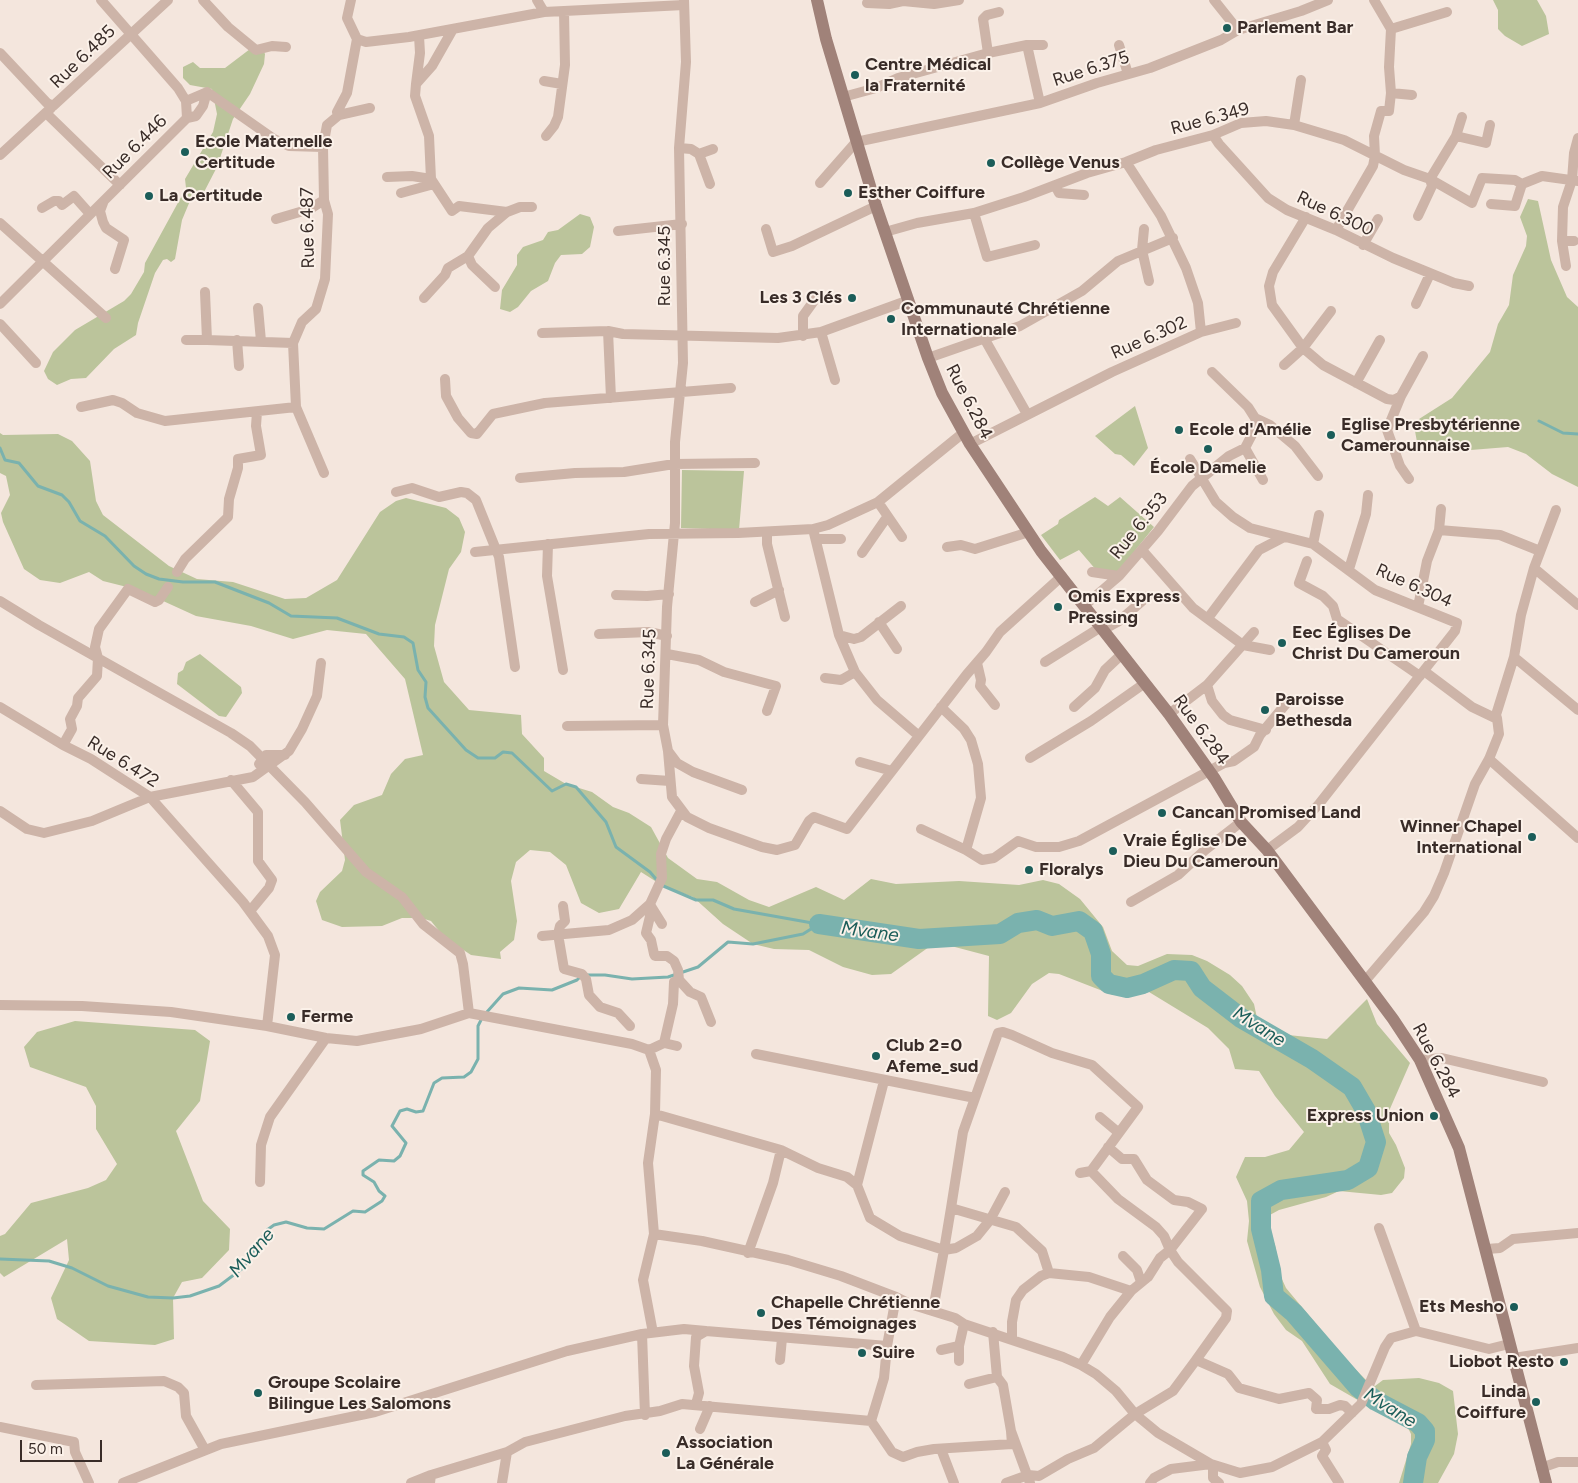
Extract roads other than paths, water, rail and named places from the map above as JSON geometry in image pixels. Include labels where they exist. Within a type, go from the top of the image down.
[{"type":"street","points":[[101,0],[132,33],[186,101],[203,106]]},
{"type":"street","name":"Rue 6.485","points":[[0,53],[47,103],[50,109],[168,0]]},
{"type":"street","points":[[204,0],[228,27],[256,50],[272,46],[286,47]]},
{"type":"street","points":[[350,0],[347,18],[356,39],[347,93],[337,112],[339,115],[370,108]]},
{"type":"street","points":[[537,0],[544,12]]},
{"type":"street","name":"Rue 6.284","points":[[817,0],[843,97],[876,206],[928,358],[942,393],[966,438],[1029,532],[1169,714],[1242,822],[1267,850],[1393,1019],[1420,1060],[1459,1148],[1487,1249],[1509,1344],[1546,1483]]},
{"type":"street","points":[[867,3],[889,4],[903,1],[934,4],[959,0]]},
{"type":"street","points":[[1214,0],[1238,30]]},
{"type":"street","name":"Rue 6.375","points":[[856,142],[1040,103],[1204,47],[1238,30],[1276,17],[1301,12],[1328,0]]},
{"type":"street","points":[[1336,230],[1373,166],[1375,156],[1374,136],[1380,111],[1388,111],[1391,93],[1389,67],[1390,30],[1374,0]]},
{"type":"street","points":[[356,39],[366,42],[419,36],[544,12],[684,2]]},
{"type":"street","name":"Rue 6.345","points":[[681,812],[672,797],[668,751],[663,725],[673,535],[674,464],[682,394],[680,242],[682,224],[679,148],[686,62],[684,2]]},
{"type":"street","points":[[546,136],[558,117],[565,65],[564,11]]},
{"type":"street","points":[[988,53],[983,19],[986,15],[999,12]]},
{"type":"street","points":[[1390,30],[1447,12]]},
{"type":"street","points":[[416,84],[432,66],[453,29]]},
{"type":"street","points":[[419,36],[420,53],[415,96],[429,136],[433,182],[452,211],[459,206],[507,212]]},
{"type":"street","points":[[843,97],[876,88],[898,78],[988,53],[1027,45],[1044,45]]},
{"type":"street","points":[[1027,45],[1040,103]]},
{"type":"street","points":[[1119,45],[1128,74]]},
{"type":"street","points":[[1294,125],[1300,80]]},
{"type":"street","points":[[544,81],[562,84]]},
{"type":"street","points":[[186,101],[207,92]]},
{"type":"street","points":[[187,118],[196,116],[203,106],[207,92]]},
{"type":"street","points":[[207,92],[282,143],[289,146],[323,147]]},
{"type":"street","points":[[1391,93],[1412,95]]},
{"type":"street","name":"Rue 6.446","points":[[0,304],[187,118],[186,101]]},
{"type":"street","points":[[0,155],[50,109],[120,185]]},
{"type":"street","name":"Rue 6.487","points":[[324,473],[296,407],[294,343],[302,322],[316,309],[325,279],[328,214],[324,200],[323,147],[327,120],[339,115]]},
{"type":"street","points":[[1418,216],[1432,186],[1430,179],[1456,136],[1462,117]]},
{"type":"street","name":"Rue 6.349","points":[[885,232],[917,223],[974,213],[1024,198],[1156,150],[1213,135],[1241,123],[1266,121],[1294,125],[1344,140],[1375,156],[1430,179],[1472,203],[1482,178],[1515,180],[1522,184],[1542,176],[1575,180]]},
{"type":"street","points":[[1456,136],[1486,143],[1490,126]]},
{"type":"street","name":"Rue 6.300","points":[[1213,135],[1240,169],[1268,198],[1287,210],[1336,230],[1363,245],[1430,274],[1454,283],[1469,286]]},
{"type":"street","points":[[1566,266],[1562,241],[1562,207],[1575,180],[1574,153],[1578,138]]},
{"type":"street","points":[[820,183],[856,142]]},
{"type":"street","points":[[679,148],[691,149],[700,154],[710,184]]},
{"type":"street","points":[[700,154],[713,149]]},
{"type":"street","name":"Rue 6.302","points":[[498,554],[548,544],[649,534],[767,532],[813,529],[828,525],[878,502],[966,438],[1027,414],[1174,342],[1201,332],[1198,303],[1173,238],[1126,162]]},
{"type":"street","points":[[387,178],[412,176],[433,182]]},
{"type":"street","points":[[401,193],[433,182]]},
{"type":"street","points":[[1491,204],[1515,206],[1522,184]]},
{"type":"street","points":[[1056,185],[1059,192],[1084,195]]},
{"type":"street","points":[[42,208],[54,201],[58,201],[62,205],[74,196],[88,216],[103,222]]},
{"type":"street","points":[[276,219],[310,209],[324,200]]},
{"type":"street","points":[[103,202],[100,211],[106,228],[124,240],[115,269]]},
{"type":"street","points":[[424,298],[445,275],[448,268],[468,256],[488,228],[507,212],[526,206],[532,207]]},
{"type":"street","points":[[766,229],[769,254],[792,246],[876,206]]},
{"type":"street","points":[[974,213],[987,257],[1035,245]]},
{"type":"street","points":[[1306,217],[1279,260],[1269,286],[1272,305],[1303,348],[1323,365],[1387,399],[1394,400],[1401,396]]},
{"type":"street","points":[[1363,245],[1378,218]]},
{"type":"street","points":[[0,223],[106,318]]},
{"type":"street","points":[[618,231],[682,224]]},
{"type":"street","points":[[1144,229],[1142,250],[1149,281]]},
{"type":"street","points":[[928,358],[1020,326],[1058,306],[1118,261],[1173,238]]},
{"type":"street","points":[[1562,241],[1574,241]]},
{"type":"street","points":[[468,256],[472,265],[495,286]]},
{"type":"street","points":[[1416,304],[1430,274]]},
{"type":"street","points":[[205,292],[207,340]]},
{"type":"street","points":[[803,336],[803,316],[816,298]]},
{"type":"street","points":[[542,333],[608,331],[623,334],[778,338],[803,336],[820,332],[909,300]]},
{"type":"street","points":[[258,308],[261,341]]},
{"type":"street","points":[[1284,365],[1303,348],[1331,311]]},
{"type":"street","points":[[1201,332],[1236,323]]},
{"type":"street","points":[[0,324],[36,363]]},
{"type":"street","points":[[608,331],[611,398]]},
{"type":"street","points":[[820,332],[835,380]]},
{"type":"street","points":[[984,338],[1027,414]]},
{"type":"street","points":[[186,340],[294,343]]},
{"type":"street","points":[[237,340],[239,366]]},
{"type":"street","points":[[1356,383],[1380,340]]},
{"type":"street","points":[[1409,479],[1400,466],[1388,430],[1401,396],[1423,356]]},
{"type":"street","points":[[1212,372],[1248,407],[1256,421],[1270,425],[1295,446],[1318,476]]},
{"type":"street","points":[[445,379],[446,396],[458,418],[471,433],[477,434],[494,414],[545,403],[682,394],[730,388]]},
{"type":"street","points":[[81,407],[113,400],[122,403],[137,413],[165,421],[296,407]]},
{"type":"street","points":[[177,572],[185,559],[228,517],[229,499],[238,468],[238,459],[261,455],[256,426],[257,412]]},
{"type":"street","points":[[1256,421],[1245,448],[1263,480]]},
{"type":"street","name":"Rue 6.353","points":[[1085,605],[1119,576],[1201,478],[1229,456],[1245,448]]},
{"type":"street","name":"Rue 6.304","points":[[1190,459],[1216,502],[1233,517],[1250,528],[1313,544],[1375,590],[1457,623],[1454,631],[1422,674],[1319,804],[1298,827],[1267,850]]},
{"type":"street","points":[[520,478],[624,472],[674,464],[755,464]]},
{"type":"street","points":[[396,492],[412,488],[439,497],[452,492],[468,492],[476,500],[480,516],[498,554],[515,667]]},
{"type":"street","points":[[1349,569],[1366,514],[1368,495]]},
{"type":"street","points":[[878,502],[902,537]]},
{"type":"street","points":[[1418,607],[1426,561],[1439,530],[1441,509]]},
{"type":"street","points":[[1495,718],[1514,657],[1521,616],[1534,568],[1556,510]]},
{"type":"street","points":[[1313,544],[1319,515]]},
{"type":"street","points":[[862,553],[887,517]]},
{"type":"street","points":[[813,529],[840,635],[855,672],[877,700],[919,736]]},
{"type":"street","points":[[1439,530],[1500,535],[1540,551]]},
{"type":"street","points":[[767,532],[767,544],[784,617]]},
{"type":"street","points":[[947,547],[961,545],[975,549],[1029,532]]},
{"type":"street","points":[[1208,618],[1259,550],[1284,537]]},
{"type":"street","points":[[816,540],[841,539]]},
{"type":"street","points":[[548,544],[547,576],[562,670]]},
{"type":"street","points":[[1142,550],[1193,608],[1243,645],[1254,649],[1270,650]]},
{"type":"street","points":[[1307,561],[1299,583],[1323,596],[1333,606],[1337,618],[1472,707],[1497,718],[1499,734],[1489,760],[1474,784],[1434,896],[1364,981]]},
{"type":"street","points":[[1534,568],[1578,605]]},
{"type":"street","points":[[1092,572],[1119,576]]},
{"type":"street","points":[[711,1022],[701,997],[690,992],[679,980],[676,964],[667,956],[655,956],[651,940],[646,933],[651,906],[662,878],[661,854],[666,838],[681,812],[709,828],[762,847],[785,849],[798,842],[809,821],[814,817],[847,830],[1000,632],[1062,576]]},
{"type":"street","points":[[63,745],[72,729],[70,719],[77,706],[78,698],[97,676],[98,658],[95,647],[98,630],[128,589],[155,602],[159,600],[168,587]]},
{"type":"street","points":[[755,602],[779,590]]},
{"type":"street","points":[[616,595],[647,596],[669,594]]},
{"type":"street","points":[[1045,662],[1101,627],[1108,627],[1118,621],[1148,596]]},
{"type":"street","points":[[0,601],[231,733],[250,746],[305,802],[366,872],[402,897],[423,924],[460,953],[469,1013]]},
{"type":"street","points":[[840,635],[854,639],[862,637],[901,606]]},
{"type":"street","points":[[880,622],[897,649]]},
{"type":"street","points":[[600,634],[649,632],[667,636]]},
{"type":"street","points":[[1169,714],[1207,685],[1254,632]]},
{"type":"street","points":[[667,654],[699,660],[724,672],[776,686],[767,711]]},
{"type":"street","points":[[1074,707],[1095,688],[1105,670],[1122,654]]},
{"type":"street","points":[[1514,657],[1578,710]]},
{"type":"street","points":[[0,811],[27,829],[44,833],[92,821],[150,796],[254,776],[289,751],[312,709],[319,687],[321,663]]},
{"type":"street","points":[[977,663],[981,680],[980,686],[994,705]]},
{"type":"street","points":[[825,678],[840,680],[855,672]]},
{"type":"street","points":[[1030,758],[1091,721],[1145,683]]},
{"type":"street","points":[[1207,685],[1212,701],[1223,715],[1230,720],[1266,730]]},
{"type":"street","points":[[921,829],[966,850],[982,860],[990,860],[1018,841],[1036,847],[1059,847],[1079,841],[1224,763],[1234,761],[1254,746],[1290,699]]},
{"type":"street","name":"Rue 6.472","points":[[0,707],[63,745],[91,759],[150,796],[237,899],[250,911],[268,936],[275,955],[266,1026]]},
{"type":"street","points":[[941,707],[967,734],[978,764],[981,798],[966,850]]},
{"type":"street","points":[[567,726],[663,725]]},
{"type":"street","points":[[668,751],[677,763],[693,772],[742,790]]},
{"type":"street","points":[[254,776],[261,759],[268,755],[285,754]]},
{"type":"street","points":[[1489,760],[1578,838]]},
{"type":"street","points":[[860,762],[892,771]]},
{"type":"street","points":[[640,779],[670,781]]},
{"type":"street","points":[[231,780],[258,812],[258,861],[272,880],[269,888],[250,911]]},
{"type":"street","points":[[1131,902],[1178,875],[1205,850],[1242,822]]},
{"type":"street","points":[[563,906],[565,921],[560,926],[558,934],[565,971],[577,971],[582,974],[586,979],[589,995],[600,1007],[618,1013],[630,1026]]},
{"type":"street","points":[[651,906],[662,924]]},
{"type":"street","points":[[542,936],[609,930],[632,920],[651,906]]},
{"type":"street","points":[[664,1043],[672,1004],[674,982],[679,980]]},
{"type":"street","points":[[0,1005],[82,1006],[171,1012],[266,1026],[326,1038],[357,1041],[389,1036],[469,1013],[632,1044],[649,1050],[664,1043],[677,1046]]},
{"type":"street","points":[[933,1310],[963,1132],[996,1036],[1003,1032],[1052,1053],[1092,1065],[1102,1071],[1139,1108],[1091,1171],[1080,1173]]},
{"type":"street","points":[[260,1182],[261,1145],[270,1117],[326,1038]]},
{"type":"street","points":[[649,1050],[656,1070],[655,1114],[648,1163],[654,1234],[643,1280],[653,1333]]},
{"type":"street","points":[[756,1054],[975,1098]]},
{"type":"street","points":[[1420,1060],[1442,1058],[1543,1082]]},
{"type":"street","points":[[857,1185],[884,1081]]},
{"type":"street","points":[[655,1114],[781,1150],[818,1168],[847,1177],[857,1185],[870,1218],[900,1236],[944,1250],[956,1248],[976,1236],[990,1220],[1005,1192]]},
{"type":"street","points":[[1100,1118],[1119,1133]]},
{"type":"street","points":[[1081,1366],[1100,1331],[1131,1290],[1148,1277],[1160,1258],[1170,1250],[1202,1209],[1188,1202],[1174,1200],[1147,1180],[1134,1159],[1122,1160],[1108,1147]]},
{"type":"street","points":[[748,1253],[773,1183],[781,1150]]},
{"type":"street","points":[[1006,1483],[1029,1479],[1045,1473],[1068,1459],[1094,1448],[1135,1414],[1173,1391],[1226,1318],[1227,1311],[1178,1262],[1164,1236],[1156,1227],[1118,1199],[1091,1171]]},
{"type":"street","points":[[951,1208],[1022,1230],[1042,1251],[1049,1273]]},
{"type":"street","points":[[1378,1228],[1416,1331]]},
{"type":"street","points":[[1487,1249],[1500,1248],[1513,1239],[1578,1233]]},
{"type":"street","points":[[654,1234],[702,1241],[748,1253],[788,1260],[841,1276],[910,1304],[933,1310],[955,1318],[964,1324],[993,1332],[1081,1366],[1096,1374],[1116,1391],[1135,1414],[1158,1433],[1211,1464],[1240,1473],[1251,1473],[1272,1467],[1322,1442],[1361,1404],[1385,1347],[1392,1338],[1416,1331],[1489,1349],[1509,1344]]},
{"type":"street","points":[[1123,1256],[1137,1270],[1141,1282]]},
{"type":"street","points":[[1137,1270],[1153,1268]]},
{"type":"street","points":[[1012,1339],[1012,1322],[1016,1300],[1030,1285],[1049,1273],[1089,1277],[1131,1290]]},
{"type":"street","points":[[871,1421],[884,1378],[887,1346],[896,1298]]},
{"type":"street","points":[[959,1361],[959,1346],[964,1324]]},
{"type":"street","points":[[696,1404],[698,1393],[694,1366],[696,1338],[706,1330]]},
{"type":"street","points":[[123,1483],[221,1444],[375,1412],[567,1351],[642,1334],[706,1330],[887,1346]]},
{"type":"street","points":[[411,1483],[431,1479],[507,1452],[532,1440],[625,1416],[645,1415],[674,1405],[696,1404],[871,1421],[898,1456],[941,1449],[977,1448],[1012,1444],[1003,1385],[997,1376],[993,1332]]},
{"type":"street","points":[[642,1334],[645,1415]]},
{"type":"street","points":[[780,1360],[782,1338]]},
{"type":"street","points":[[941,1350],[959,1346]]},
{"type":"street","points":[[1514,1358],[1578,1348]]},
{"type":"street","points":[[1196,1360],[1228,1374],[1239,1388],[1279,1399],[1309,1393],[1317,1400],[1316,1409],[1330,1409],[1340,1405],[1345,1406],[1352,1413]]},
{"type":"street","points":[[969,1384],[997,1376]]},
{"type":"street","points":[[36,1385],[164,1381],[178,1387],[184,1393],[186,1416],[205,1450]]},
{"type":"street","points":[[700,1428],[710,1406]]},
{"type":"street","points":[[0,1427],[74,1442],[75,1452],[89,1483]]},
{"type":"street","points":[[1011,1431],[1029,1479]]},
{"type":"street","points":[[1322,1442],[1326,1450],[1322,1456],[1339,1483]]},
{"type":"street","points":[[941,1449],[954,1483]]},
{"type":"street","points":[[502,1483],[507,1452]]},
{"type":"street","points":[[1541,1468],[1558,1462],[1578,1462]]},
{"type":"street","points":[[1150,1483],[1154,1478],[1171,1468],[1211,1464]]},
{"type":"street","points":[[1211,1464],[1213,1467],[1213,1478],[1219,1483]]},
{"type":"waterway","points":[[1539,421],[1563,433],[1578,434]]},
{"type":"waterway","points":[[0,448],[5,460],[19,463],[38,486],[62,495],[69,502],[80,521],[105,536],[134,566],[146,574],[159,579],[183,582],[215,582],[269,603],[291,616],[337,618],[379,634],[404,637],[413,643],[418,670],[426,682],[425,697],[428,708],[466,750],[478,758],[495,758],[503,752],[512,753],[552,791],[566,784],[576,787],[606,822],[616,847],[650,872],[661,885],[696,900],[713,900],[734,909],[818,924]]},
{"type":"waterway","name":"Mvane","points":[[819,924],[919,939],[1000,934],[1018,923],[1037,920],[1052,926],[1079,921],[1093,931],[1101,954],[1101,976],[1109,984],[1127,988],[1143,984],[1174,970],[1191,971],[1202,988],[1241,1018],[1312,1059],[1352,1087],[1366,1111],[1376,1142],[1368,1168],[1348,1180],[1281,1190],[1261,1201],[1261,1229],[1271,1270],[1274,1296],[1294,1313],[1358,1387],[1376,1401],[1418,1423],[1425,1431],[1425,1440],[1417,1457],[1413,1483]]},
{"type":"waterway","name":"Mvane","points":[[587,975],[605,975],[632,979],[668,977],[698,967],[728,942],[753,944],[803,934],[819,924]]},
{"type":"waterway","name":"Mvane","points":[[486,1013],[503,994],[519,988],[552,990],[577,980],[581,976]]},
{"type":"waterway","name":"Mvane","points":[[0,1259],[49,1261],[72,1268],[108,1286],[148,1297],[173,1298],[190,1296],[219,1286],[243,1268],[267,1230],[274,1225],[286,1222],[307,1228],[324,1229],[353,1211],[365,1212],[382,1201],[385,1196],[379,1191],[374,1182],[363,1175],[363,1171],[379,1160],[394,1161],[400,1156],[406,1143],[392,1126],[400,1111],[407,1109],[416,1112],[423,1111],[434,1083],[442,1078],[464,1077],[471,1072],[478,1059],[478,1026],[482,1018]]},
{"type":"place","name":"Parlement Bar","points":[[1227,28]]},
{"type":"place","name":"Centre Médical la Fraternité","points":[[855,75]]},
{"type":"place","name":"Ecole Maternelle Certitude","points":[[185,152]]},
{"type":"place","name":"Collège Venus","points":[[991,163]]},
{"type":"place","name":"Esther Coiffure","points":[[848,193]]},
{"type":"place","name":"La Certitude","points":[[149,196]]},
{"type":"place","name":"Les 3 Clés","points":[[852,298]]},
{"type":"place","name":"Communauté Chrétienne Internationale","points":[[891,319]]},
{"type":"place","name":"Ecole d'Amélie","points":[[1179,430]]},
{"type":"place","name":"Eglise Presbytérienne Camerounnaise","points":[[1331,435]]},
{"type":"place","name":"École Damelie","points":[[1208,449]]},
{"type":"place","name":"Omis Express Pressing","points":[[1058,607]]},
{"type":"place","name":"Eec Églises De Christ Du Cameroun","points":[[1282,643]]},
{"type":"place","name":"Paroisse Bethesda","points":[[1265,710]]},
{"type":"place","name":"Cancan Promised Land","points":[[1162,813]]},
{"type":"place","name":"Winner Chapel International","points":[[1532,837]]},
{"type":"place","name":"Vraie Église De Dieu Du Cameroun","points":[[1113,851]]},
{"type":"place","name":"Floralys","points":[[1029,870]]},
{"type":"place","name":"Ferme","points":[[291,1017]]},
{"type":"place","name":"Club 2=0 Afeme_sud","points":[[876,1056]]},
{"type":"place","name":"Express Union","points":[[1434,1116]]},
{"type":"place","name":"Ets Mesho","points":[[1514,1307]]},
{"type":"place","name":"Chapelle Chrétienne Des Témoignages","points":[[761,1313]]},
{"type":"place","name":"Suire","points":[[862,1353]]},
{"type":"place","name":"Liobot Resto","points":[[1564,1362]]},
{"type":"place","name":"Groupe Scolaire Bilingue Les Salomons","points":[[258,1393]]},
{"type":"place","name":"Linda Coiffure","points":[[1536,1402]]},
{"type":"place","name":"Association La Générale","points":[[666,1453]]}]
